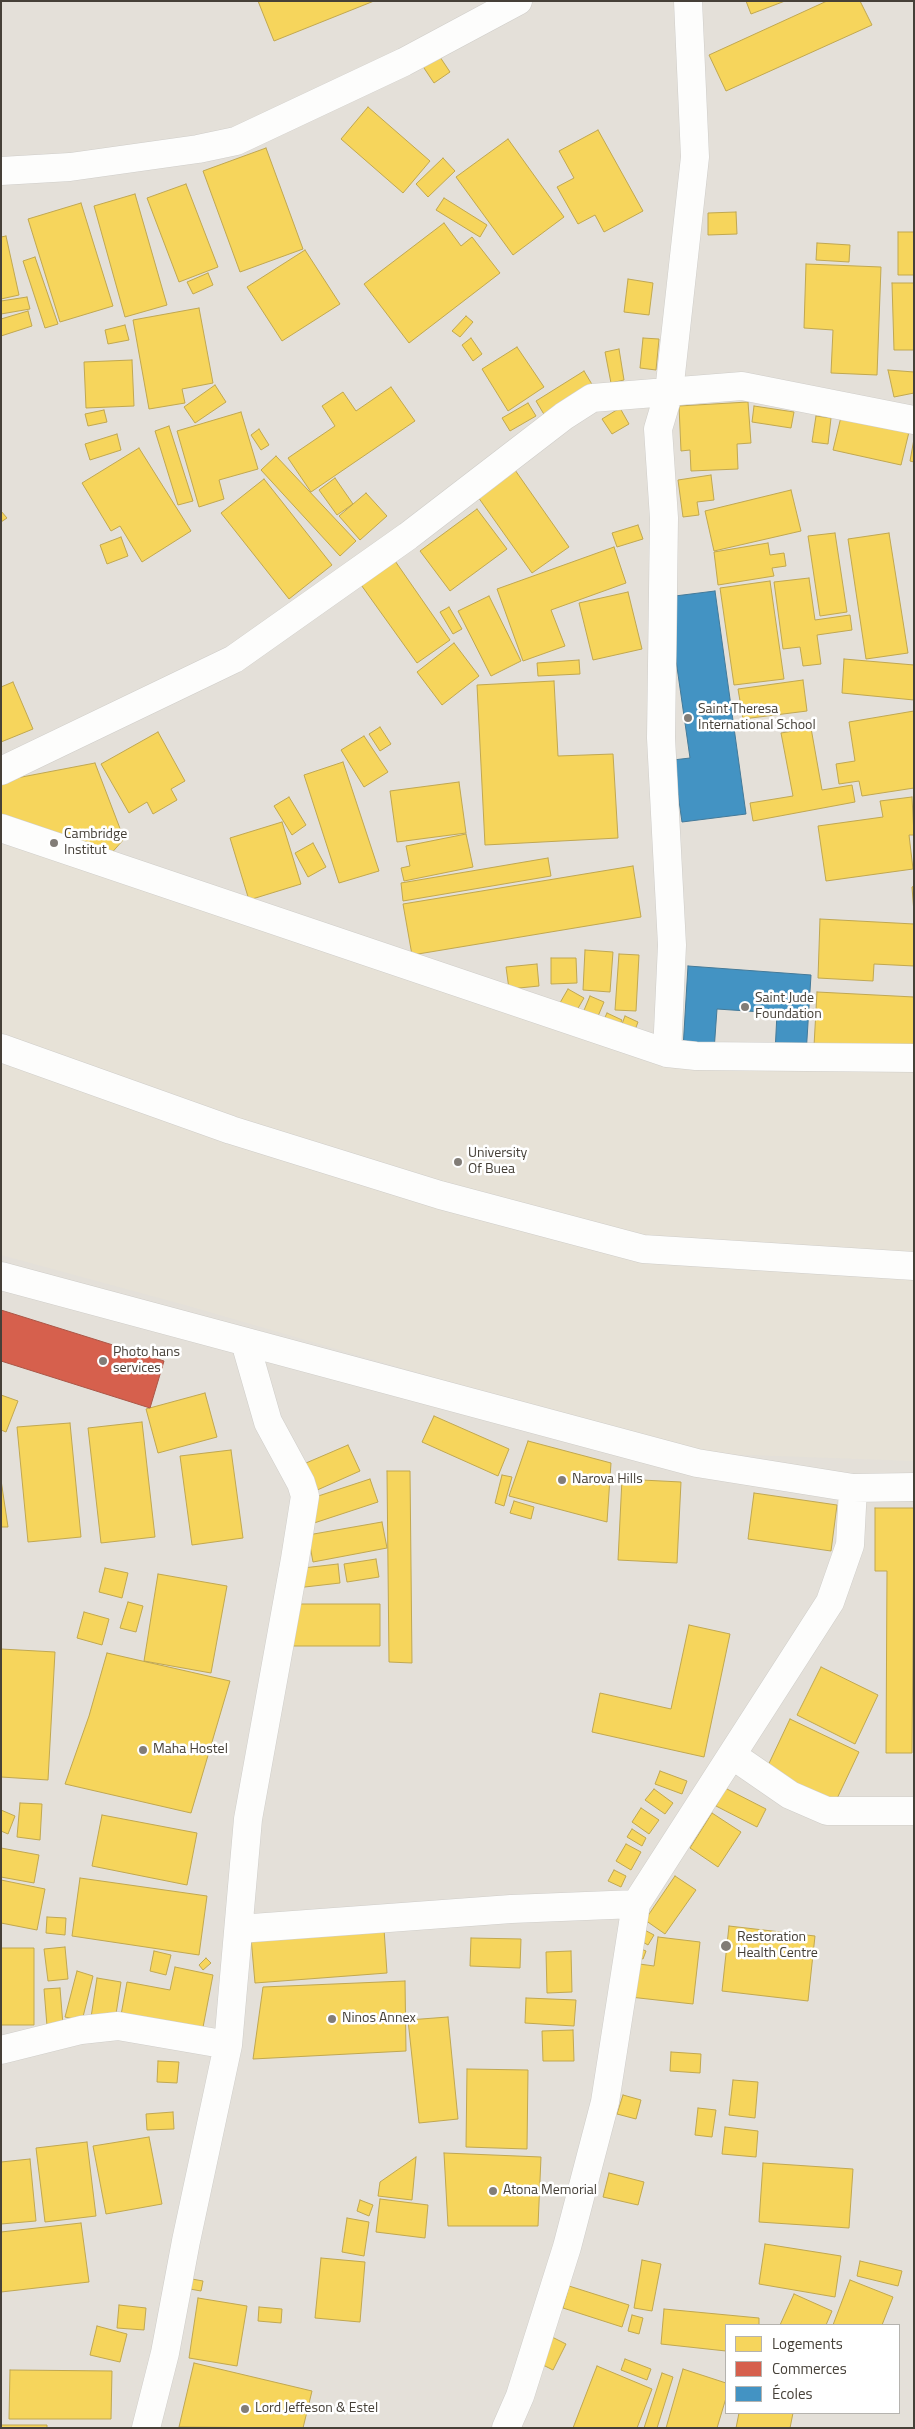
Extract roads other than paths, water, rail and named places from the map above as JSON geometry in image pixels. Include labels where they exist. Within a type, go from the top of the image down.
[{"type":"street","points":[[1,171],[70,167],[198,149],[236,140],[404,62],[518,1]]},
{"type":"street","points":[[667,1053],[672,945],[661,738],[664,518],[658,429],[669,392],[695,157],[688,1]]},
{"type":"street","points":[[1,771],[234,659],[408,536],[564,416],[592,398],[742,386],[914,420]]},
{"type":"street","points":[[1,828],[667,1053],[696,1056],[914,1058]]},
{"type":"street","points":[[1,1048],[230,1130],[440,1195],[643,1249],[914,1266]]},
{"type":"street","points":[[1,1276],[697,1463],[853,1488],[914,1487]]},
{"type":"street","points":[[146,2428],[165,2353],[186,2241],[228,2045],[248,1819],[295,1559],[304,1496],[301,1483],[268,1422],[244,1342]]},
{"type":"street","points":[[506,2428],[520,2396],[567,2247],[605,2102],[636,1904],[830,1602],[850,1545],[853,1488]]},
{"type":"street","points":[[732,1755],[790,1794],[827,1811],[914,1811]]},
{"type":"street","points":[[239,1929],[510,1910],[636,1904]]},
{"type":"street","points":[[1,2050],[81,2030],[118,2026],[228,2045]]},
{"type":"place","name":"Saint Theresa International School","points":[[688,718]]},
{"type":"place","name":"Cambridge Institut","points":[[54,843]]},
{"type":"place","name":"Saint Jude Foundation","points":[[745,1007]]},
{"type":"place","name":"University Of Buea","points":[[458,1162]]},
{"type":"place","name":"Photo hans services","points":[[103,1361]]},
{"type":"place","name":"Narova Hills","points":[[562,1480]]},
{"type":"place","name":"Maha Hostel","points":[[143,1750]]},
{"type":"place","name":"Restoration Health Centre","points":[[726,1946]]},
{"type":"place","name":"Ninos Annex","points":[[332,2019]]},
{"type":"place","name":"Atona Memorial","points":[[493,2191]]},
{"type":"place","name":"Lord Jeffeson & Estel","points":[[245,2409]]}]
